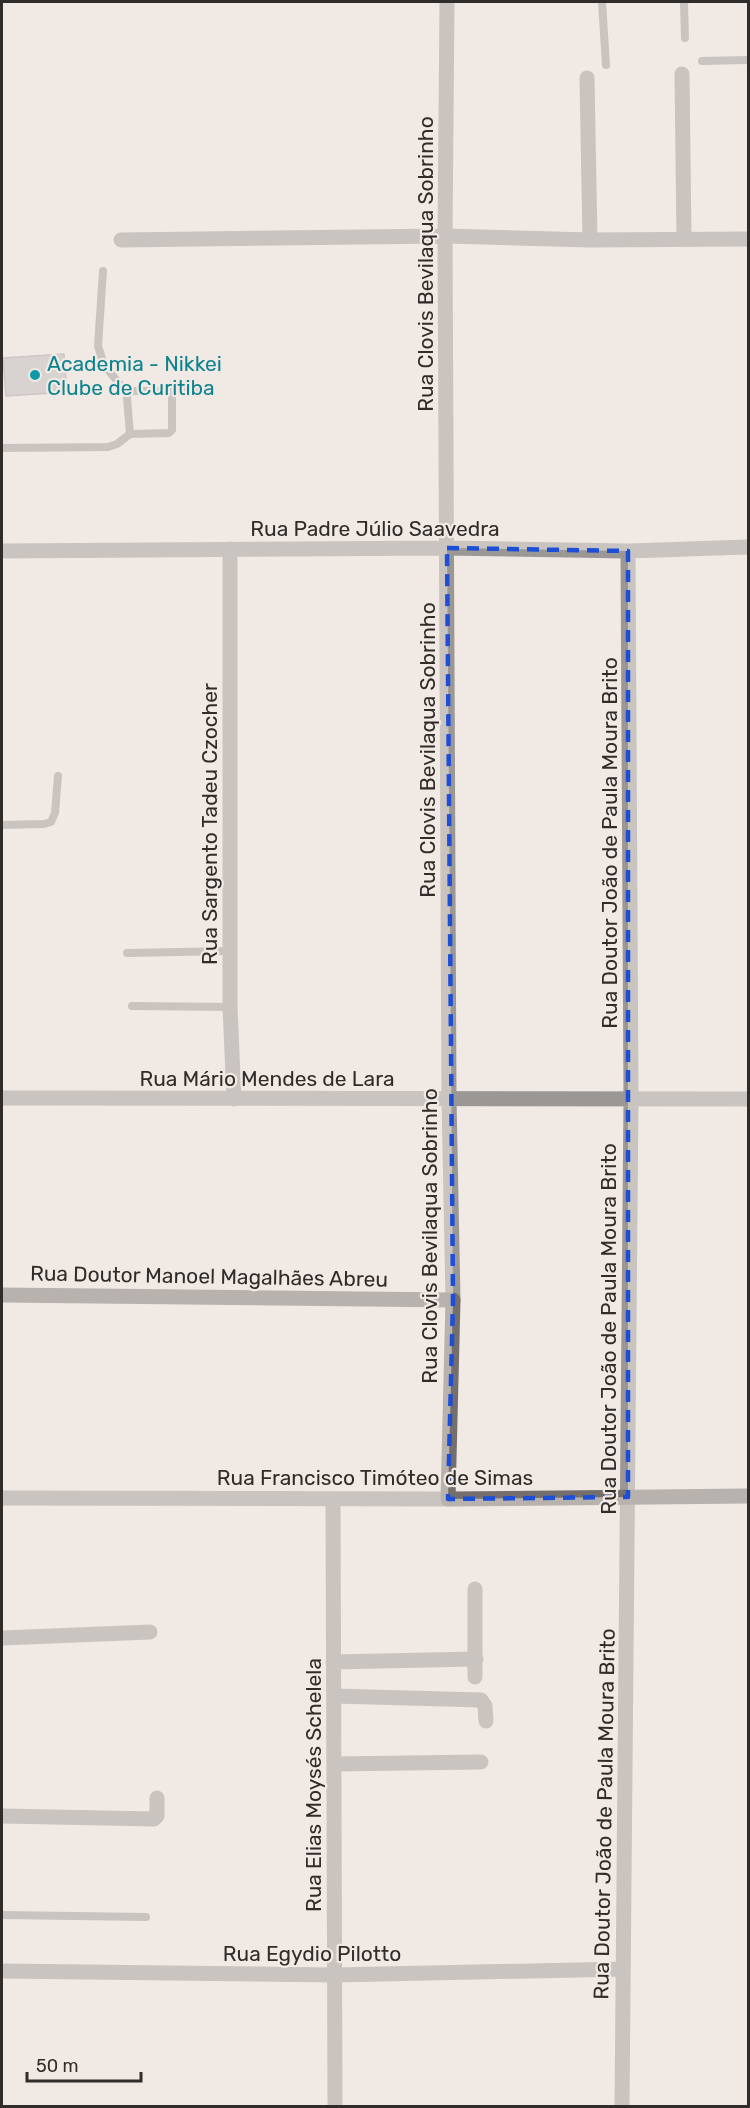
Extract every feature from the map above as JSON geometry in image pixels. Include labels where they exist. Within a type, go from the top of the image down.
[{"type":"street","name":"Rua Clovis Bevilaqua Sobrinho","points":[[447,2],[445,237],[449,1099],[453,1300],[448,1498]]},
{"type":"street","points":[[681,74],[684,239]]},
{"type":"street","points":[[587,78],[590,240]]},
{"type":"street","points":[[121,240],[445,237],[590,240],[748,239]]},
{"type":"street","name":"Rua Padre Júlio Saavedra","points":[[2,551],[447,549],[628,551],[748,547]]},
{"type":"street","name":"Rua Sargento Tadeu Czocher","points":[[230,549],[230,1007],[234,1099]]},
{"type":"street","name":"Rua Doutor João de Paula Moura Brito","points":[[622,2106],[631,1098],[628,551]]},
{"type":"street","name":"Rua Mário Mendes de Lara","points":[[2,1098],[748,1098]]},
{"type":"street","name":"Rua Doutor Manoel Magalhães Abreu","points":[[2,1295],[453,1300]]},
{"type":"street","name":"Rua Francisco Timóteo de Simas","points":[[2,1498],[333,1499],[748,1496]]},
{"type":"street","name":"Rua Elias Moysés Schelela","points":[[333,1499],[335,2106]]},
{"type":"street","points":[[475,1589],[475,1677]]},
{"type":"street","points":[[2,1638],[150,1632]]},
{"type":"street","points":[[333,1662],[476,1659]]},
{"type":"street","points":[[334,1696],[481,1700],[485,1706],[486,1721]]},
{"type":"street","points":[[334,1764],[481,1762]]},
{"type":"street","points":[[2,1816],[154,1819],[157,1816],[157,1798]]},
{"type":"street","name":"Rua Egydio Pilotto","points":[[2,1971],[335,1975],[623,1969]]},
{"type":"lane","points":[[602,2],[606,65]]},
{"type":"lane","points":[[684,2],[685,38]]},
{"type":"lane","points":[[702,61],[748,60]]},
{"type":"lane","points":[[103,271],[98,346],[104,365],[127,393],[130,434]]},
{"type":"lane","points":[[127,393],[172,389],[210,390]]},
{"type":"lane","points":[[2,448],[108,447],[117,444],[130,434],[171,432],[172,389]]},
{"type":"lane","points":[[2,825],[51,822],[55,813],[58,776]]},
{"type":"lane","points":[[127,953],[230,951]]},
{"type":"lane","points":[[132,1006],[230,1007]]},
{"type":"lane","points":[[2,1916],[146,1917]]},
{"type":"highlighted area","points":[[447,548],[628,551],[628,1497],[448,1499],[453,1300]]},
{"type":"building","name":"Academia - Nikkei Clube de Curitiba","points":[[64,354],[67,392],[6,396],[3,358]]},
{"type":"place","name":"Academia - Nikkei Clube de Curitiba","points":[[35,375]]}]
